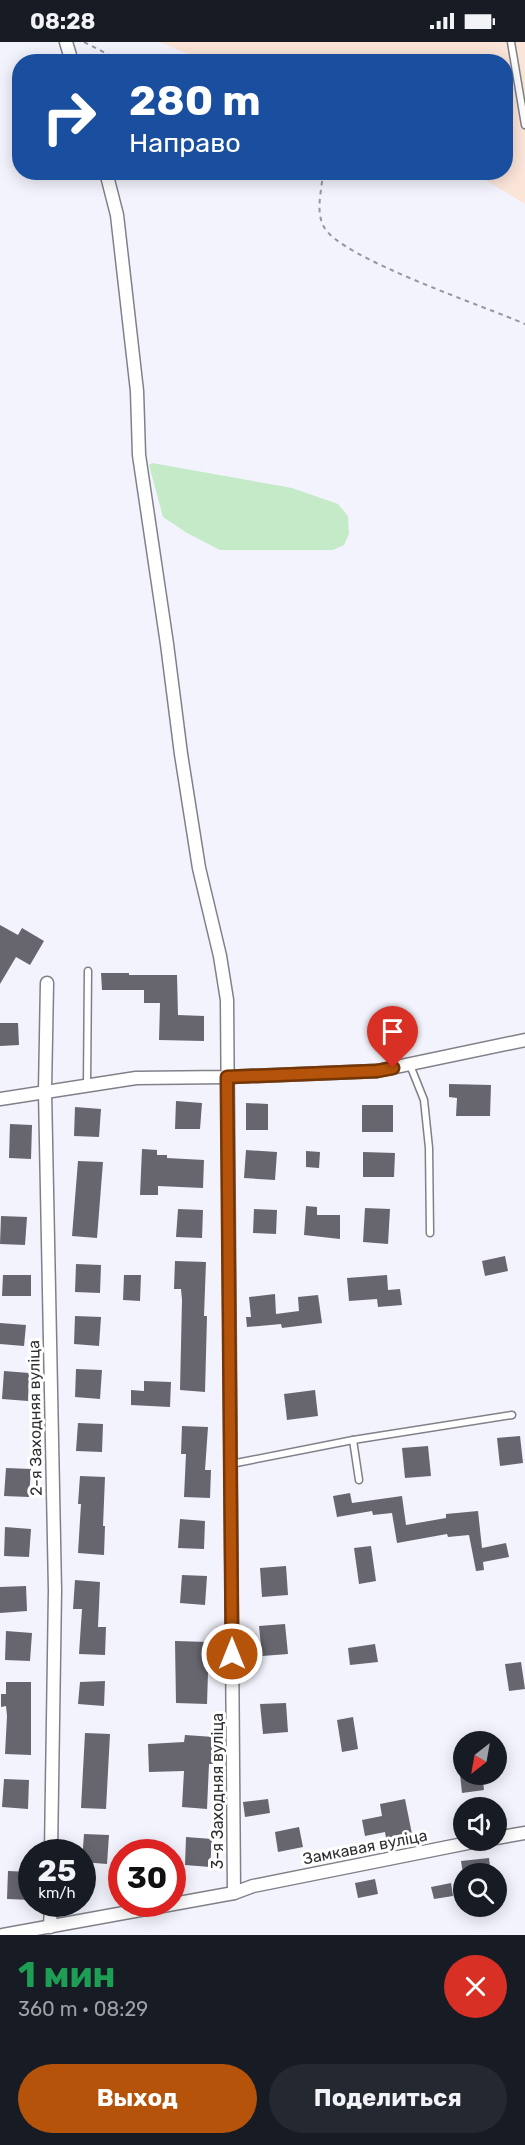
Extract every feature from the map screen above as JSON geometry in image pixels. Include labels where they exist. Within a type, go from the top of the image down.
[{"type":"street","name":"3-я Заходняя вуліца","points":[[108,180],[118,227],[137,391],[139,455],[167,644],[180,754],[199,868],[220,956],[227,1000],[234,1893]]},
{"type":"street","name":"2-я Заходняя вуліца","points":[[47,983],[45,1091],[55,1590],[51,1839]]},
{"type":"street","points":[[0,1099],[136,1078],[377,1071],[525,1040]]},
{"type":"street","points":[[507,1836],[525,1833]]},
{"type":"street","name":"Замкавая вуліца","points":[[3,1935],[234,1893],[254,1886],[453,1846]]},
{"type":"street","points":[[50,1917],[50,1927]]},
{"type":"lane","points":[[512,42],[525,125]]},
{"type":"lane","points":[[87,1085],[88,971]]},
{"type":"lane","points":[[410,1065],[424,1100],[429,1148],[430,1233]]},
{"type":"lane","points":[[230,1464],[353,1440],[512,1415]]},
{"type":"lane","points":[[353,1440],[359,1480]]},
{"type":"path","points":[[84,42],[107,54]]},
{"type":"path","points":[[322,180],[319,210],[322,225],[328,234],[351,250],[420,282],[525,324]]},
{"type":"shaded area","points":[[159,42],[525,42],[525,204],[486,180],[513,180],[513,54],[188,54]]},
{"type":"green space","points":[[152,463],[292,488],[338,504],[348,516],[349,534],[344,545],[333,550],[220,550],[187,533],[163,517],[149,465]]},
{"type":"building","points":[[0,925],[18,935],[22,928],[44,941],[30,965],[16,957],[0,984]]},
{"type":"building","points":[[101,973],[177,975],[178,1015],[204,1016],[204,1041],[159,1040],[160,1003],[144,1003],[144,990],[102,990]]},
{"type":"building","points":[[0,1023],[18,1023],[19,1045],[0,1046]]},
{"type":"building","points":[[449,1084],[491,1085],[490,1116],[456,1116],[457,1098],[449,1097]]},
{"type":"building","points":[[176,1101],[202,1103],[200,1129],[175,1129]]},
{"type":"building","points":[[246,1103],[268,1104],[268,1130],[246,1130]]},
{"type":"building","points":[[362,1105],[393,1105],[393,1132],[362,1132]]},
{"type":"building","points":[[75,1107],[101,1109],[99,1137],[74,1136]]},
{"type":"building","points":[[10,1124],[32,1125],[31,1159],[9,1158]]},
{"type":"building","points":[[142,1149],[157,1150],[157,1155],[167,1155],[167,1158],[204,1160],[203,1188],[158,1186],[158,1195],[140,1195]]},
{"type":"building","points":[[246,1150],[277,1152],[275,1180],[244,1178]]},
{"type":"building","points":[[306,1151],[320,1152],[319,1168],[306,1167]]},
{"type":"building","points":[[363,1152],[395,1153],[394,1177],[363,1177]]},
{"type":"building","points":[[78,1161],[103,1162],[97,1238],[72,1236]]},
{"type":"building","points":[[306,1206],[317,1207],[317,1215],[340,1215],[340,1239],[304,1235]]},
{"type":"building","points":[[365,1208],[390,1209],[388,1244],[363,1242]]},
{"type":"building","points":[[178,1209],[203,1210],[202,1238],[176,1237]]},
{"type":"building","points":[[254,1209],[277,1210],[276,1234],[253,1233]]},
{"type":"building","points":[[1,1216],[27,1217],[25,1245],[0,1244]]},
{"type":"building","points":[[505,1256],[508,1271],[485,1276],[482,1261]]},
{"type":"building","points":[[175,1261],[206,1262],[205,1392],[180,1390],[182,1300],[181,1289],[174,1289]]},
{"type":"building","points":[[76,1264],[101,1265],[100,1293],[75,1292]]},
{"type":"building","points":[[3,1275],[31,1275],[31,1296],[2,1296]]},
{"type":"building","points":[[124,1275],[141,1275],[140,1301],[123,1300]]},
{"type":"building","points":[[387,1275],[388,1290],[400,1289],[402,1305],[378,1307],[377,1299],[349,1301],[347,1278]]},
{"type":"building","points":[[275,1294],[276,1314],[299,1311],[298,1297],[318,1295],[322,1323],[282,1328],[281,1324],[247,1327],[246,1317],[251,1317],[249,1297]]},
{"type":"building","points":[[75,1316],[101,1317],[99,1346],[74,1344]]},
{"type":"building","points":[[0,1323],[26,1325],[24,1346],[0,1344]]},
{"type":"building","points":[[76,1369],[102,1370],[100,1399],[75,1397]]},
{"type":"building","points":[[4,1371],[29,1373],[28,1401],[2,1399]]},
{"type":"building","points":[[144,1381],[171,1382],[170,1407],[131,1405],[131,1390],[144,1391]]},
{"type":"building","points":[[315,1390],[318,1416],[287,1420],[284,1394]]},
{"type":"building","points":[[78,1423],[103,1424],[102,1452],[76,1451]]},
{"type":"building","points":[[182,1426],[208,1427],[205,1470],[211,1470],[210,1498],[184,1497],[186,1454],[181,1454]]},
{"type":"building","points":[[520,1436],[523,1463],[500,1466],[497,1438]]},
{"type":"building","points":[[428,1446],[431,1476],[405,1478],[402,1448]]},
{"type":"building","points":[[6,1468],[31,1469],[29,1497],[4,1496]]},
{"type":"building","points":[[80,1476],[105,1477],[104,1555],[78,1553]]},
{"type":"building","points":[[350,1493],[352,1503],[402,1496],[406,1525],[446,1518],[446,1514],[478,1511],[482,1548],[506,1543],[509,1557],[483,1562],[484,1570],[476,1571],[469,1535],[448,1537],[447,1534],[397,1543],[392,1513],[373,1515],[372,1511],[337,1517],[333,1496]]},
{"type":"building","points":[[180,1519],[205,1521],[204,1549],[178,1548]]},
{"type":"building","points":[[5,1527],[31,1529],[29,1557],[4,1556]]},
{"type":"building","points":[[371,1546],[376,1581],[359,1584],[354,1548]]},
{"type":"building","points":[[286,1566],[288,1595],[262,1597],[260,1568]]},
{"type":"building","points":[[182,1575],[207,1576],[205,1605],[180,1603]]},
{"type":"building","points":[[75,1580],[100,1582],[98,1627],[106,1627],[105,1655],[79,1654],[82,1609],[73,1609]]},
{"type":"building","points":[[26,1586],[27,1611],[0,1613],[0,1587]]},
{"type":"building","points":[[285,1624],[288,1654],[262,1656],[259,1626]]},
{"type":"building","points":[[6,1631],[32,1633],[30,1661],[5,1660]]},
{"type":"building","points":[[175,1641],[209,1642],[207,1704],[176,1703]]},
{"type":"building","points":[[375,1644],[378,1662],[350,1665],[348,1648]]},
{"type":"building","points":[[521,1662],[525,1689],[509,1691],[505,1664]]},
{"type":"building","points":[[105,1681],[104,1706],[78,1704],[80,1682]]},
{"type":"building","points":[[6,1682],[31,1682],[31,1755],[5,1754],[7,1716],[6,1706],[1,1707],[1,1694],[6,1694]]},
{"type":"building","points":[[286,1703],[288,1732],[263,1734],[260,1704]]},
{"type":"building","points":[[353,1717],[358,1749],[342,1752],[337,1720]]},
{"type":"building","points":[[85,1733],[110,1734],[106,1809],[81,1808]]},
{"type":"building","points":[[185,1735],[214,1737],[213,1764],[209,1764],[207,1809],[182,1807],[184,1771],[149,1772],[148,1744],[184,1742]]},
{"type":"building","points":[[4,1779],[29,1780],[28,1809],[2,1807]]},
{"type":"building","points":[[461,1785],[483,1785],[484,1790],[462,1793]]},
{"type":"building","points":[[268,1799],[270,1813],[245,1817],[243,1802]]},
{"type":"building","points":[[405,1799],[412,1834],[386,1838],[385,1832],[365,1836],[362,1820],[382,1816],[380,1804]]},
{"type":"building","points":[[299,1827],[303,1847],[278,1852],[275,1832]]},
{"type":"building","points":[[84,1834],[109,1835],[107,1864],[96,1863],[96,1839],[84,1839]]},
{"type":"building","points":[[186,1837],[212,1839],[210,1867],[186,1865]]},
{"type":"building","points":[[489,1858],[490,1863],[461,1863],[461,1861]]},
{"type":"building","points":[[8,1871],[18,1871],[18,1899],[7,1899]]},
{"type":"building","points":[[375,1879],[378,1894],[358,1898],[355,1883]]},
{"type":"building","points":[[451,1883],[453,1896],[434,1899],[431,1887]]},
{"type":"route","points":[[232,1654],[227,1077],[377,1071],[393,1068]]}]
